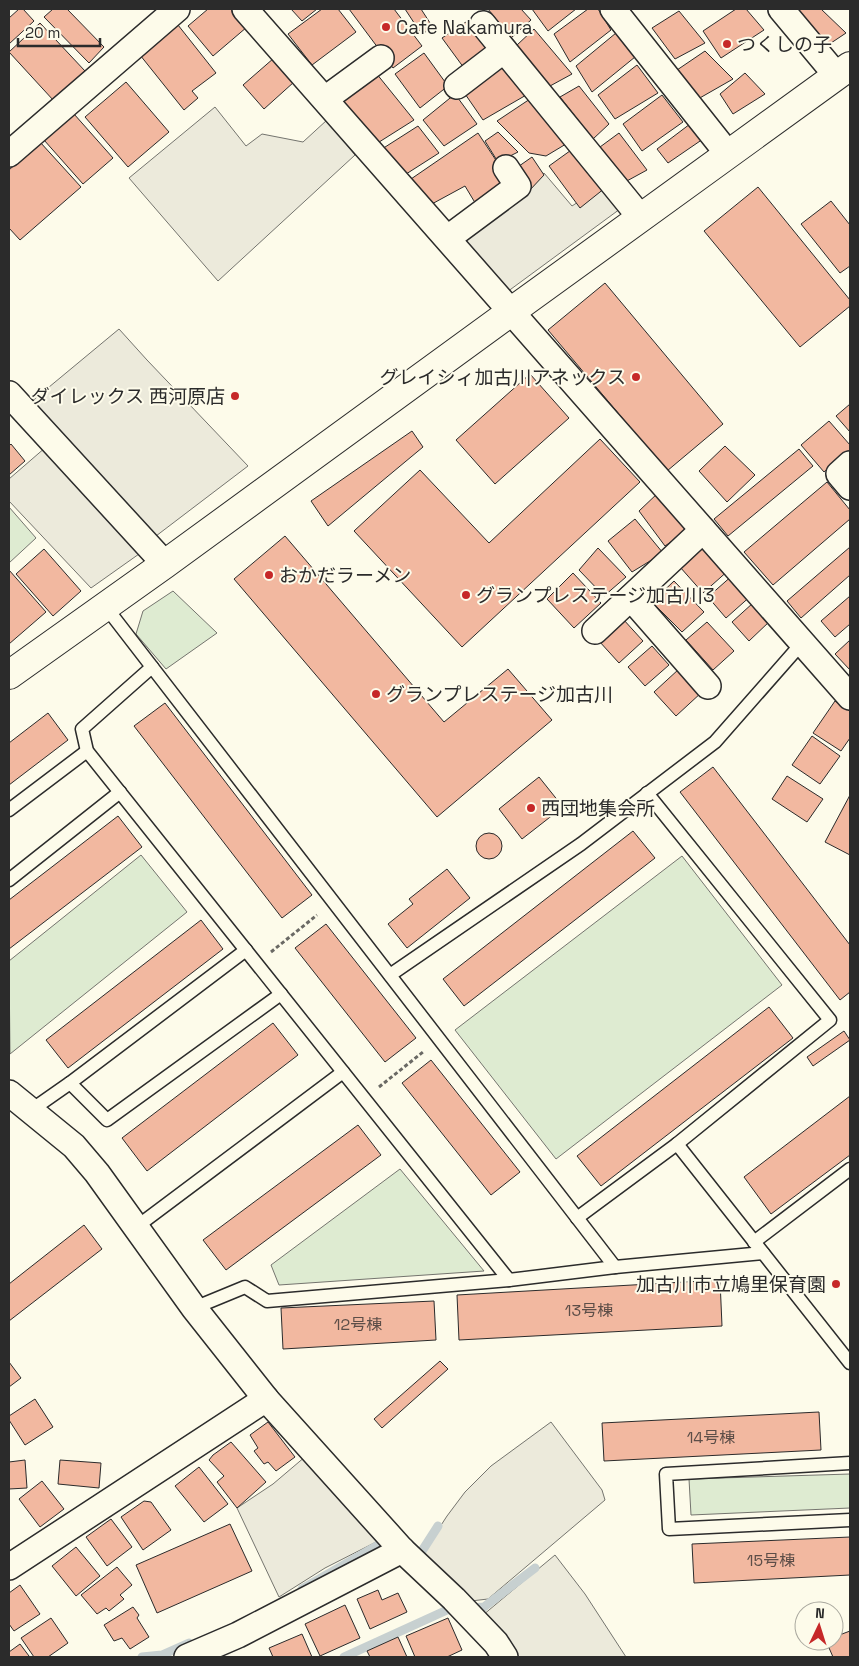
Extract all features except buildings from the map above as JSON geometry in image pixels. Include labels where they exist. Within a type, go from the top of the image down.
[{"type":"street","points":[[11,147],[178,9]]},
{"type":"street","points":[[245,9],[850,697]]},
{"type":"street","points":[[613,9],[728,154]]},
{"type":"street","points":[[9,675],[165,564],[728,154],[846,78],[781,9]]},
{"type":"street","points":[[483,24],[641,218]]},
{"type":"street","points":[[457,86],[504,50]]},
{"type":"street","points":[[325,99],[380,58]]},
{"type":"street","points":[[448,238],[518,186],[506,168]]},
{"type":"street","points":[[9,394],[165,564]]},
{"type":"street","points":[[850,464],[839,474],[850,488]]},
{"type":"street","points":[[595,631],[704,530]]},
{"type":"street","points":[[631,598],[708,686]]},
{"type":"street","points":[[9,1093],[74,1146],[97,1173],[194,1308],[266,1399],[402,1550],[454,1599],[496,1643],[504,1657]]},
{"type":"street","points":[[12,1557],[266,1399]]},
{"type":"street","points":[[187,1657],[238,1635],[402,1550]]},
{"type":"lane","points":[[105,606],[615,1267]]},
{"type":"lane","points":[[390,976],[581,844],[715,742],[802,643]]},
{"type":"lane","points":[[152,667],[82,729],[87,751],[509,1280]]},
{"type":"lane","points":[[9,810],[87,751]]},
{"type":"lane","points":[[9,880],[120,792]]},
{"type":"lane","points":[[577,1218],[677,1144],[830,1020],[647,793]]},
{"type":"lane","points":[[30,1111],[246,950]]},
{"type":"lane","points":[[70,1083],[107,1120],[281,994]]},
{"type":"lane","points":[[135,1228],[343,1072]]},
{"type":"lane","points":[[677,1144],[850,1363]]},
{"type":"lane","points":[[754,1242],[850,1169]]},
{"type":"lane","points":[[194,1308],[246,1287],[267,1301],[509,1280],[615,1267],[763,1254]]},
{"type":"lane","points":[[850,1463],[666,1474],[669,1529],[850,1520]]},
{"type":"path","points":[[257,964],[333,902]]},
{"type":"path","points":[[364,1099],[439,1039]]},
{"type":"green space","points":[[9,507],[36,538],[9,563]]},
{"type":"green space","points":[[173,591],[217,633],[166,669],[136,634],[143,611]]},
{"type":"green space","points":[[141,855],[187,912],[10,1054],[9,961]]},
{"type":"green space","points":[[682,856],[782,985],[556,1159],[455,1030]]},
{"type":"green space","points":[[400,1169],[484,1271],[279,1285],[271,1265]]},
{"type":"green space","points":[[850,1474],[850,1508],[691,1515],[689,1479]]},
{"type":"shaded area","points":[[215,107],[246,146],[262,134],[303,142],[327,120],[355,155],[218,281],[129,178]]},
{"type":"shaded area","points":[[544,173],[572,206],[601,187],[620,209],[507,292],[451,230],[526,189]]},
{"type":"shaded area","points":[[119,329],[248,466],[156,536],[31,402]]},
{"type":"shaded area","points":[[46,447],[139,554],[91,588],[9,501],[9,479]]},
{"type":"shaded area","points":[[551,1422],[602,1490],[605,1500],[488,1599],[471,1601],[423,1553],[465,1492],[491,1466]]},
{"type":"shaded area","points":[[306,1456],[380,1540],[325,1568],[279,1597],[237,1508],[273,1484]]},
{"type":"shaded area","points":[[555,1555],[585,1594],[626,1657],[516,1657],[483,1615]]},
{"type":"waterway","points":[[422,1551],[438,1526]]},
{"type":"waterway","points":[[302,1589],[382,1543]]},
{"type":"waterway","points":[[344,1657],[447,1610],[484,1607],[535,1568]]},
{"type":"waterway","points":[[142,1657],[162,1655],[189,1643]]},
{"type":"place","name":"Cafe Nakamura","points":[[386,27]]},
{"type":"place","name":"つくしの子","points":[[727,44]]},
{"type":"place","name":"グレイシィ加古川アネックス","points":[[636,377]]},
{"type":"place","name":"ダイレックス 西河原店","points":[[235,396]]},
{"type":"place","name":"おかだラーメン","points":[[269,575]]},
{"type":"place","name":"グランプレステージ加古川3","points":[[466,595]]},
{"type":"place","name":"グランプレステージ加古川","points":[[376,694]]},
{"type":"place","name":"西団地集会所","points":[[531,808]]},
{"type":"place","name":"加古川市立鳩里保育園","points":[[836,1284]]}]
